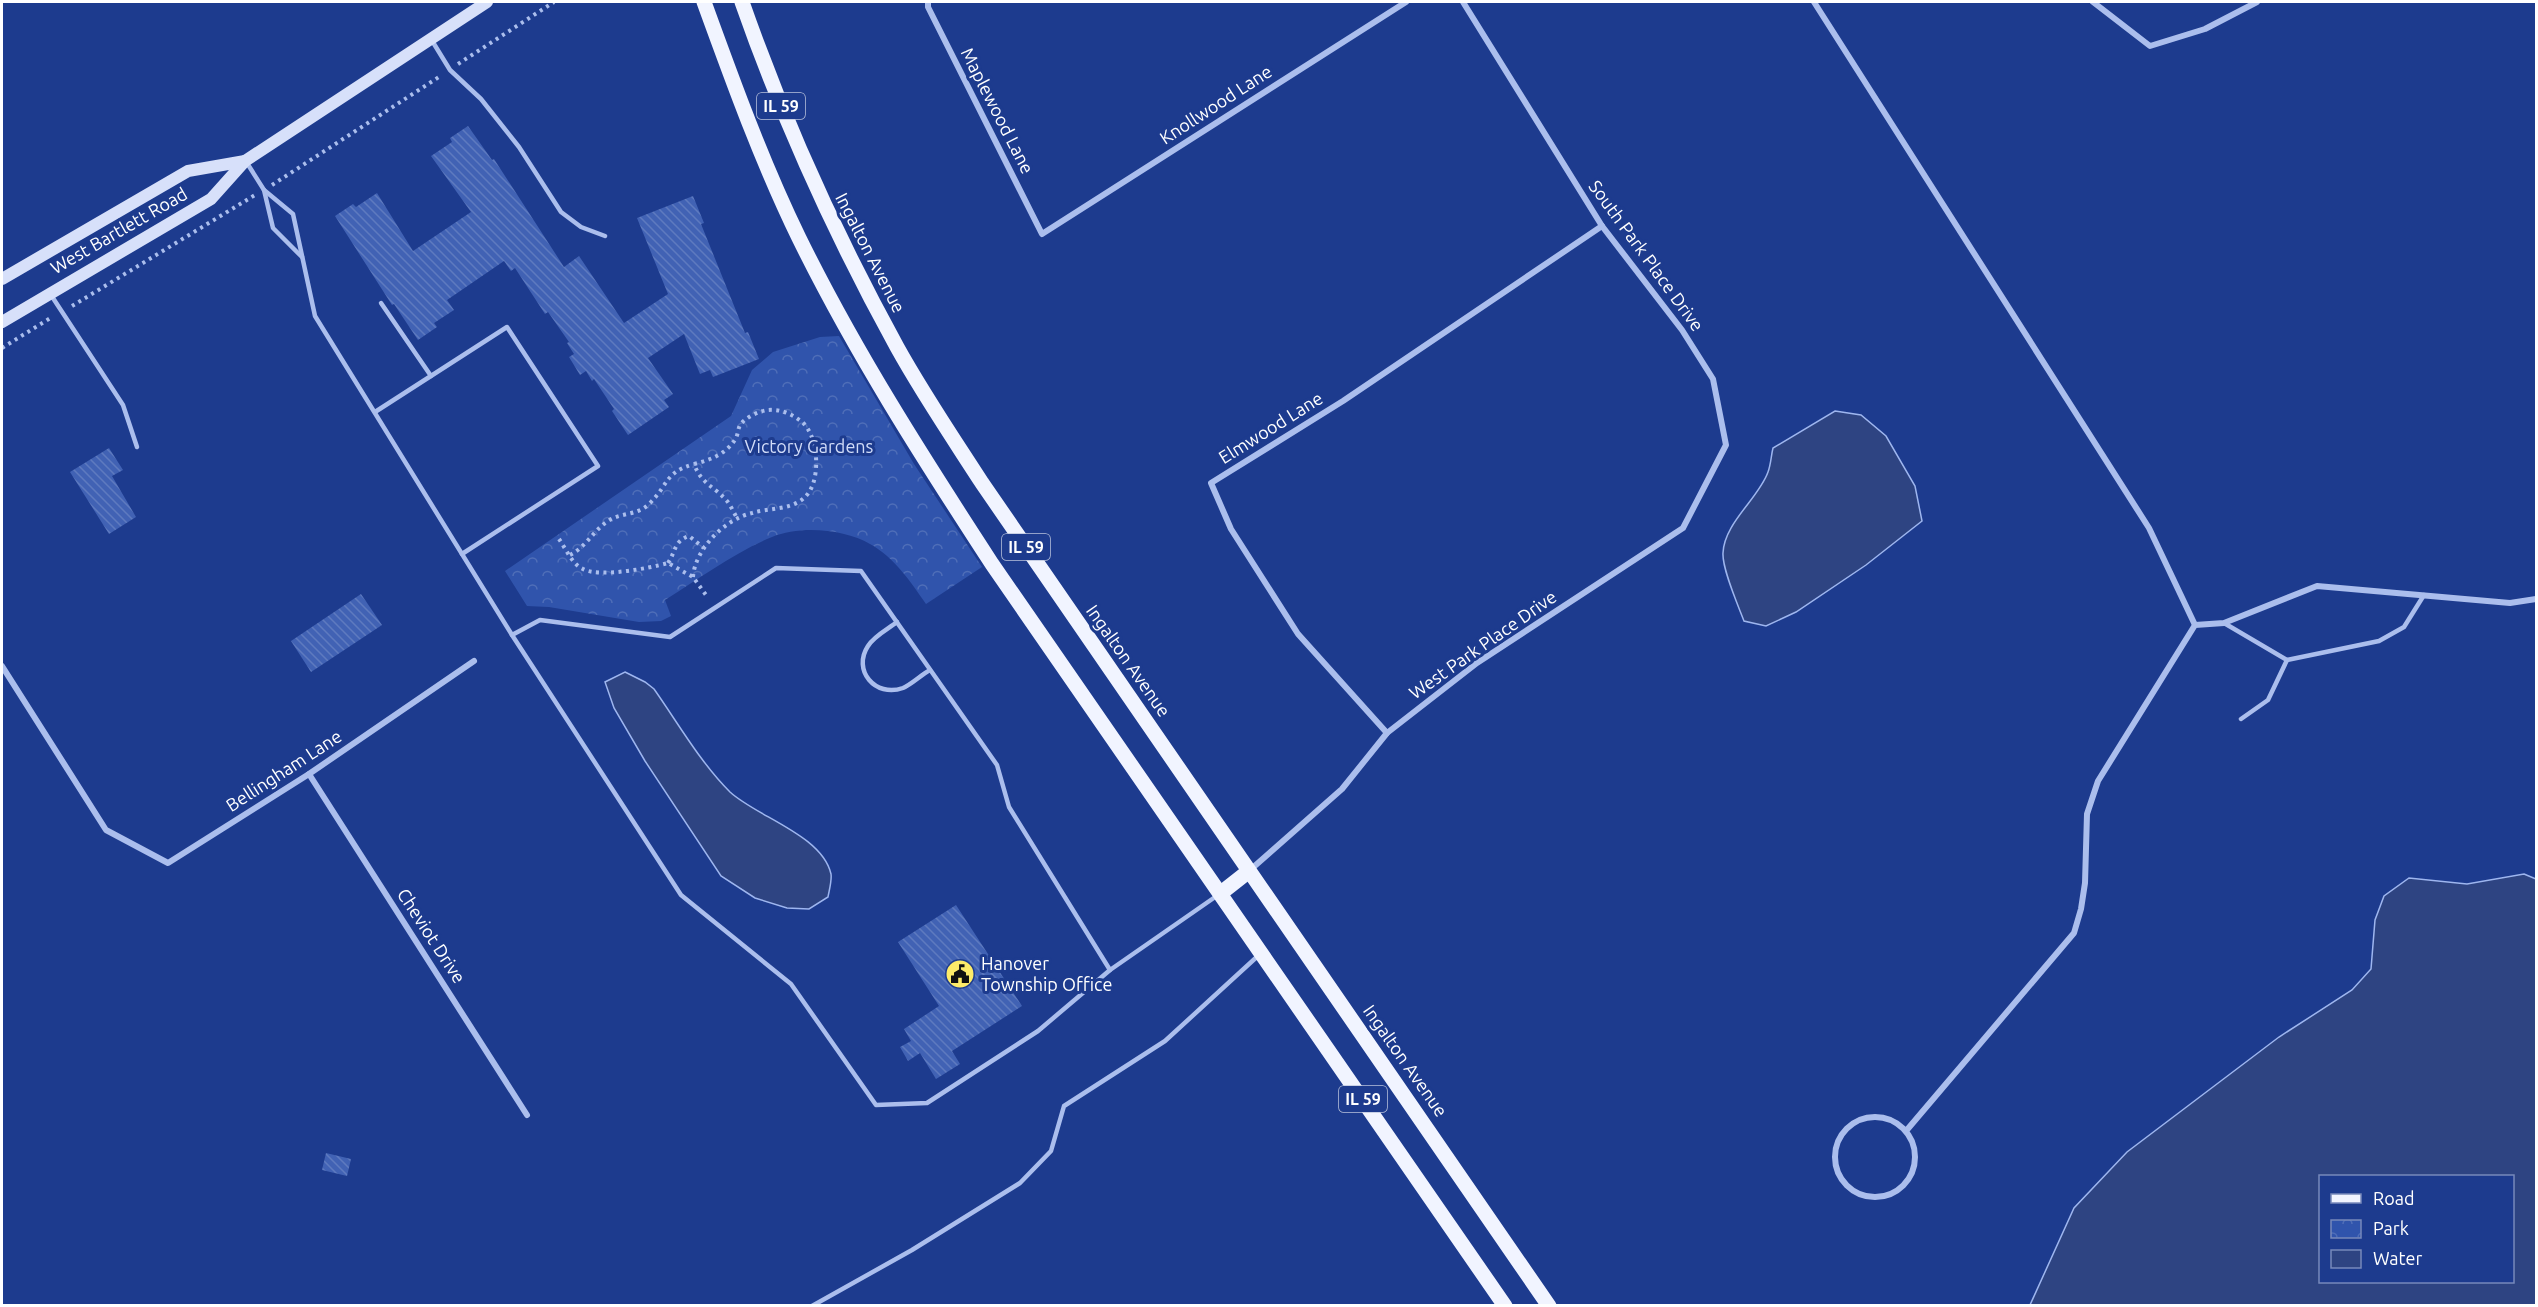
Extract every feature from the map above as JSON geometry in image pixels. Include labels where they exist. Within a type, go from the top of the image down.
[{"type":"main road","name":"IL 59","points":[[704,2],[758,146],[799,237],[876,382],[912,442],[997,571],[1505,1305]]},
{"type":"main road","name":"Ingalton Avenue","points":[[742,2],[798,148],[846,250],[898,349],[982,483],[1549,1305]]},
{"type":"main road","points":[[1221,893],[1249,871]]},
{"type":"street","name":"West Bartlett Road","points":[[2,322],[211,199],[245,161],[487,2]]},
{"type":"street","name":"Maplewood Lane","points":[[928,2],[928,7],[1042,234]]},
{"type":"street","name":"Knollwood Lane","points":[[1042,234],[1406,2]]},
{"type":"street","name":"South Park Place Drive","points":[[1463,2],[1602,226],[1682,330],[1713,379],[1726,445]]},
{"type":"street","points":[[1814,2],[2149,528],[2195,625]]},
{"type":"street","points":[[2092,2],[2150,46],[2205,29],[2257,2]]},
{"type":"street","name":"West Bartlett Road","points":[[2,279],[188,171],[245,161]]},
{"type":"street","name":"Elmwood Lane","points":[[1387,733],[1298,634],[1232,529],[1211,483],[1343,401],[1602,226]]},
{"type":"street","name":"West Park Place Drive","points":[[1249,871],[1342,789],[1387,733],[1477,663],[1683,528],[1726,445]]},
{"type":"street","points":[[2195,625],[2224,623],[2317,585],[2510,603],[2536,599]]},
{"type":"street","points":[[1906,1131],[2074,933],[2085,883],[2087,814],[2098,781],[2195,625]]},
{"type":"street","name":"Bellingham Lane","points":[[2,666],[106,830],[168,863],[309,774],[474,662]]},
{"type":"street","name":"Cheviot Drive","points":[[309,774],[527,1115]]},
{"type":"street","points":[[1872,1117],[1885,1118],[1906,1131],[1914,1150],[1912,1171],[1905,1183],[1895,1192],[1881,1197],[1868,1197],[1855,1192],[1844,1183],[1834,1160],[1840,1136],[1849,1126],[1872,1117]]},
{"type":"lane","points":[[431,39],[450,70],[481,99],[519,147],[561,212],[581,227],[605,236]]},
{"type":"lane","points":[[245,161],[264,190],[293,214],[315,316],[512,635],[681,896],[791,984],[876,1106],[927,1102],[1038,1031],[1110,970],[1221,893]]},
{"type":"lane","points":[[264,190],[273,228],[303,259]]},
{"type":"lane","points":[[50,292],[123,405],[137,447]]},
{"type":"lane","points":[[381,303],[431,376]]},
{"type":"lane","points":[[375,412],[507,327],[598,466],[462,554]]},
{"type":"lane","points":[[512,635],[540,621],[670,637],[776,568],[861,571],[997,765],[1009,807],[1110,970]]},
{"type":"lane","points":[[2224,623],[2287,660],[2379,641],[2404,627],[2424,595]]},
{"type":"lane","points":[[897,622],[869,643],[861,658],[864,674],[874,685],[886,691],[903,687],[930,670]]},
{"type":"lane","points":[[2241,719],[2268,700],[2287,660]]},
{"type":"lane","points":[[813,1305],[912,1250],[1020,1183],[1051,1151],[1064,1106],[1165,1041],[1262,953]]},
{"type":"path","points":[[2,348],[264,190],[554,2]]},
{"type":"path","points":[[570,555],[583,548],[610,519],[631,514],[650,503],[675,470],[712,460],[726,449],[736,438],[741,424],[754,414],[766,410],[781,410],[796,417],[807,426],[814,443],[817,464],[813,483],[806,498],[790,506],[750,513],[737,518],[704,548],[694,567],[693,577]]},
{"type":"path","points":[[694,464],[698,476],[726,501],[737,518]]},
{"type":"path","points":[[668,563],[680,539],[689,536],[704,548]]},
{"type":"path","points":[[559,539],[585,571],[625,572],[668,563],[693,577],[706,595]]},
{"type":"green space","name":"Victory Gardens","points":[[839,336],[914,464],[982,567],[926,604],[908,579],[879,549],[860,539],[835,532],[796,531],[772,537],[745,550],[665,600],[671,616],[661,621],[639,622],[549,607],[527,606],[505,571],[731,416],[752,370],[773,352],[820,337]]},
{"type":"water","points":[[1835,411],[1861,415],[1886,436],[1915,486],[1922,521],[1866,565],[1796,612],[1766,626],[1744,621],[1723,560],[1729,531],[1764,482],[1773,448]]},
{"type":"water","points":[[625,672],[654,689],[699,755],[730,792],[815,848],[825,860],[831,874],[828,897],[809,909],[787,908],[755,898],[721,876],[645,761],[614,708],[605,682]]},
{"type":"water","points":[[2524,874],[2536,879],[2536,1305],[2030,1305],[2074,1208],[2127,1152],[2279,1037],[2352,990],[2371,969],[2375,920],[2384,896],[2409,878],[2467,884]]},
{"type":"building","points":[[468,126],[492,160],[494,159],[564,267],[579,256],[624,323],[668,294],[637,218],[693,196],[704,223],[701,224],[745,333],[748,332],[759,359],[713,377],[710,370],[700,374],[684,334],[648,358],[673,394],[664,400],[669,407],[628,435],[594,379],[592,381],[586,371],[580,375],[569,357],[574,354],[567,343],[569,342],[548,312],[545,314],[515,268],[511,271],[504,261],[447,300],[454,310],[434,323],[437,327],[418,340],[394,304],[392,305],[335,216],[353,204],[356,207],[377,193],[413,251],[471,212],[431,156],[452,142],[450,138]]},
{"type":"building","points":[[109,448],[123,470],[112,476],[136,517],[109,534],[70,472]]},
{"type":"building","points":[[361,594],[382,625],[311,672],[291,641]]},
{"type":"building","name":"Hanover Township Office","points":[[956,905],[1022,1006],[952,1051],[960,1064],[936,1079],[920,1053],[908,1061],[900,1047],[911,1041],[904,1029],[939,1006],[898,942]]},
{"type":"building","points":[[326,1153],[351,1159],[347,1176],[322,1170]]},
{"type":"place","name":"Hanover Township Office","points":[[960,974]]}]
